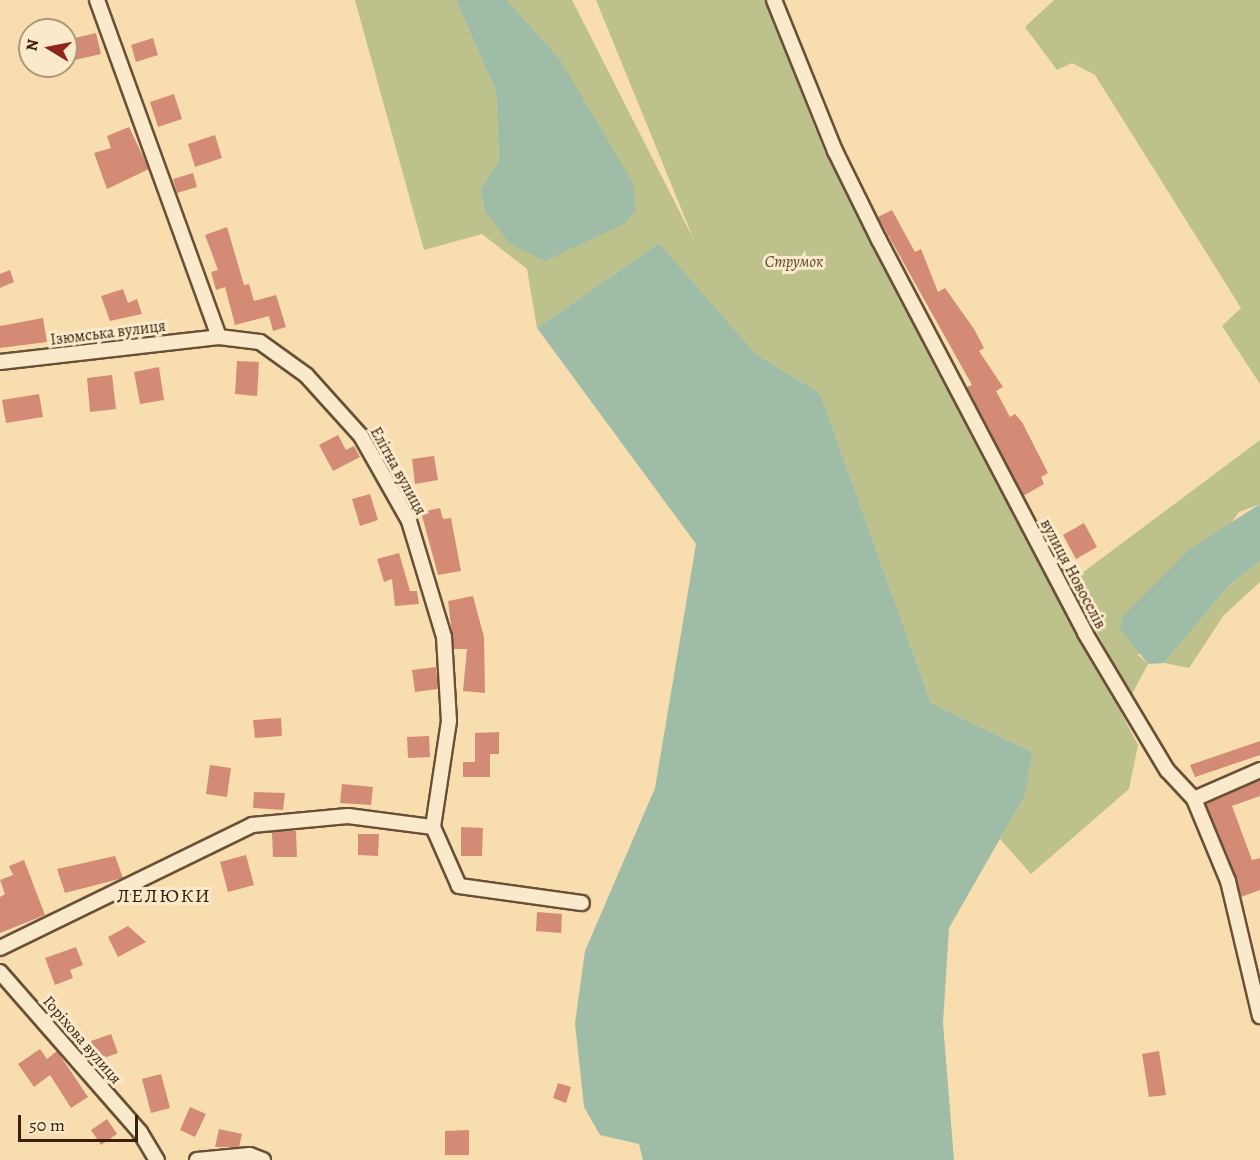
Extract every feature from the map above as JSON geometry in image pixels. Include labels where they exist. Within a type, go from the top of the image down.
[{"type":"street","points":[[97,0],[219,337]]},
{"type":"street","name":"вулиця Новоселів","points":[[774,0],[835,151],[1085,633],[1167,770],[1194,799],[1228,881],[1260,1016]]},
{"type":"street","name":"Ізюмська вулиця","points":[[0,362],[219,337]]},
{"type":"street","name":"Елітна вулиця","points":[[219,337],[260,342],[306,375],[361,436],[409,521],[444,638],[449,721],[434,827]]},
{"type":"street","points":[[1194,799],[1260,770]]},
{"type":"street","points":[[0,948],[252,825],[348,816],[434,827],[459,886],[582,903]]},
{"type":"street","name":"Горіхова вулиця","points":[[0,972],[140,1132],[157,1160]]},
{"type":"street","points":[[197,1160],[250,1155],[263,1160]]},
{"type":"green space","name":"Струмок","points":[[355,0],[456,0],[496,92],[499,162],[480,190],[485,211],[559,58],[507,0],[572,0],[694,240],[596,0],[765,0],[825,153],[1138,745],[1129,789],[1031,874],[1000,839],[1024,796],[1032,752],[931,703],[820,393],[756,354],[659,243],[537,328],[527,269],[482,234],[424,250]]},
{"type":"green space","points":[[1054,0],[1260,0],[1260,384],[1222,326],[1241,308],[1095,75],[1072,63],[1057,70],[1025,27]]},
{"type":"green space","points":[[1260,440],[1260,504],[1239,512],[1138,655],[1148,664],[1131,696],[1070,582]]},
{"type":"green space","points":[[1260,561],[1260,582],[1224,615],[1189,668],[1164,663],[1228,587]]},
{"type":"shaded area","points":[[456,0],[507,0],[559,58],[633,183],[636,210],[624,224],[545,261],[510,244],[485,211],[480,190],[499,161],[496,92]]},
{"type":"shaded area","points":[[659,243],[756,354],[820,393],[931,703],[1032,752],[1025,795],[949,928],[943,1023],[954,1160],[643,1160],[639,1144],[600,1135],[584,1107],[575,1023],[585,951],[655,788],[696,544],[537,328]]},
{"type":"shaded area","points":[[1260,504],[1260,561],[1228,587],[1164,663],[1148,664],[1120,629],[1122,617],[1190,549]]},
{"type":"building","points":[[96,33],[101,54],[78,59],[78,37]]},
{"type":"building","points":[[153,38],[158,55],[136,62],[131,45]]},
{"type":"building","points":[[174,94],[182,119],[158,127],[150,102]]},
{"type":"building","points":[[129,127],[149,169],[107,189],[94,153],[111,148],[107,136]]},
{"type":"building","points":[[215,135],[222,158],[195,167],[188,144]]},
{"type":"building","points":[[193,173],[197,187],[177,193],[173,179]]},
{"type":"building","points":[[892,210],[915,252],[921,249],[938,292],[945,288],[974,329],[984,348],[979,351],[1003,387],[996,391],[1010,417],[1015,414],[1022,422],[1048,473],[1041,477],[1044,484],[1023,496],[967,387],[972,385],[878,217]]},
{"type":"building","points":[[227,227],[244,285],[249,284],[254,301],[276,295],[286,327],[273,331],[269,316],[235,325],[225,287],[216,290],[211,272],[218,270],[205,235]]},
{"type":"building","points":[[10,270],[14,282],[0,288],[0,274]]},
{"type":"building","points":[[123,289],[128,303],[137,299],[142,314],[110,321],[101,296]]},
{"type":"building","points":[[43,318],[47,342],[0,348],[0,326]]},
{"type":"building","points":[[237,361],[259,362],[257,396],[235,394]]},
{"type":"building","points":[[159,367],[164,400],[140,404],[134,372]]},
{"type":"building","points":[[112,375],[116,409],[90,412],[87,378]]},
{"type":"building","points":[[39,394],[43,417],[6,423],[2,400]]},
{"type":"building","points":[[338,435],[346,450],[354,446],[360,457],[333,471],[319,445]]},
{"type":"building","points":[[434,456],[438,480],[415,484],[412,459]]},
{"type":"building","points":[[370,494],[378,520],[360,526],[352,499]]},
{"type":"building","points":[[440,508],[443,519],[451,518],[461,571],[438,575],[421,512]]},
{"type":"building","points":[[1084,523],[1097,547],[1076,559],[1063,535]]},
{"type":"building","points":[[399,553],[410,591],[417,591],[419,604],[395,606],[392,579],[384,582],[377,559]]},
{"type":"building","points":[[473,596],[484,637],[485,693],[463,691],[467,649],[454,649],[448,601]]},
{"type":"building","points":[[436,667],[438,689],[415,692],[412,670]]},
{"type":"building","points":[[281,718],[282,736],[255,738],[253,720]]},
{"type":"building","points":[[499,732],[499,754],[490,754],[490,777],[463,777],[463,762],[475,762],[475,733]]},
{"type":"building","points":[[429,736],[430,757],[408,758],[407,737]]},
{"type":"building","points":[[1260,741],[1260,755],[1195,777],[1190,765]]},
{"type":"building","points":[[210,765],[231,768],[227,797],[206,794]]},
{"type":"building","points":[[1260,780],[1260,796],[1232,806],[1252,860],[1260,858],[1260,890],[1241,897],[1206,804]]},
{"type":"building","points":[[342,784],[373,787],[371,805],[340,803]]},
{"type":"building","points":[[254,792],[285,793],[283,810],[253,808]]},
{"type":"building","points":[[461,827],[483,828],[482,856],[461,856]]},
{"type":"building","points":[[296,831],[297,857],[273,857],[272,832]]},
{"type":"building","points":[[358,834],[379,834],[378,856],[358,855]]},
{"type":"building","points":[[246,855],[254,885],[228,892],[220,862]]},
{"type":"building","points":[[115,856],[123,878],[65,893],[57,869]]},
{"type":"building","points":[[24,860],[45,915],[0,933],[0,897],[5,894],[0,880],[13,875],[9,866]]},
{"type":"building","points":[[537,912],[562,914],[561,933],[536,931]]},
{"type":"building","points":[[128,926],[146,942],[118,957],[108,937]]},
{"type":"building","points":[[76,947],[83,965],[70,970],[73,978],[55,985],[45,958]]},
{"type":"building","points":[[111,1034],[118,1053],[98,1060],[91,1041]]},
{"type":"building","points":[[40,1049],[47,1059],[57,1051],[88,1097],[71,1108],[50,1075],[34,1087],[18,1064]]},
{"type":"building","points":[[1159,1051],[1166,1095],[1149,1097],[1142,1054]]},
{"type":"building","points":[[161,1074],[170,1108],[151,1113],[142,1079]]},
{"type":"building","points":[[558,1083],[571,1087],[566,1103],[553,1098]]},
{"type":"building","points":[[190,1107],[206,1114],[195,1137],[180,1130]]},
{"type":"building","points":[[107,1119],[117,1134],[101,1145],[91,1130]]},
{"type":"building","points":[[219,1129],[242,1134],[239,1147],[215,1147]]},
{"type":"building","points":[[469,1130],[469,1155],[445,1155],[445,1131]]},
{"type":"district","name":"ЛЕЛЮКИ","points":[[164,895]]}]
